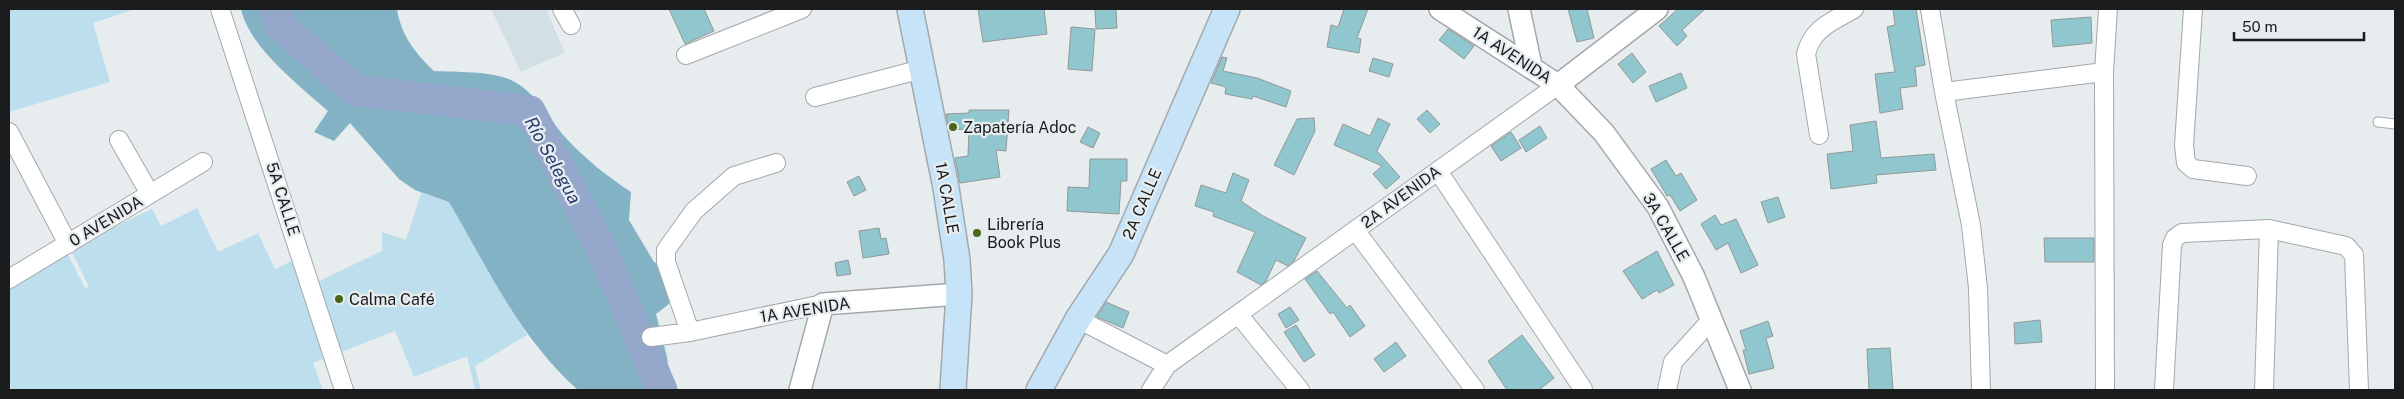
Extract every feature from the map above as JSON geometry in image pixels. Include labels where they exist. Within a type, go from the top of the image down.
[{"type":"main road","name":"1A CALLE","points":[[910,9],[953,228],[960,294],[953,390]]},
{"type":"main road","name":"2A CALLE","points":[[1039,390],[1078,319],[1121,254],[1227,9]]},
{"type":"street","name":"5A CALLE","points":[[220,9],[344,390]]},
{"type":"street","points":[[562,9],[571,25]]},
{"type":"street","points":[[686,55],[802,9]]},
{"type":"street","name":"1A AVENIDA","points":[[1440,9],[1558,85]]},
{"type":"street","points":[[1519,9],[1530,66]]},
{"type":"street","name":"2A AVENIDA","points":[[1151,390],[1167,365],[1558,85],[1657,9]]},
{"type":"street","points":[[1819,135],[1806,54],[1809,41],[1818,29],[1854,9]]},
{"type":"street","points":[[1930,9],[1944,92],[1971,225],[1978,288],[1981,390]]},
{"type":"street","points":[[2106,390],[2104,72],[2108,9]]},
{"type":"street","points":[[2193,9],[2184,145],[2186,163],[2193,168],[2247,176]]},
{"type":"street","points":[[815,97],[922,69]]},
{"type":"street","points":[[1944,92],[2104,72]]},
{"type":"street","name":"3A CALLE","points":[[1558,85],[1604,133],[1658,206],[1694,277],[1740,390]]},
{"type":"street","points":[[9,132],[68,244]]},
{"type":"street","points":[[119,140],[150,194]]},
{"type":"street","name":"0 AVENIDA","points":[[9,279],[203,162]]},
{"type":"street","points":[[690,332],[666,262],[666,250],[694,211],[734,176],[776,163]]},
{"type":"street","points":[[1438,171],[1583,389]]},
{"type":"street","points":[[2264,390],[2269,229]]},
{"type":"street","points":[[2164,390],[2172,245],[2175,238],[2182,233],[2269,229],[2346,246],[2354,255],[2359,390]]},
{"type":"street","points":[[1355,230],[1475,390]]},
{"type":"street","name":"1A AVENIDA","points":[[652,337],[690,332],[823,304],[960,294]]},
{"type":"street","points":[[800,390],[823,304]]},
{"type":"street","points":[[1238,314],[1300,390]]},
{"type":"street","points":[[1667,390],[1673,362],[1712,318]]},
{"type":"street","points":[[1078,319],[1167,365]]},
{"type":"lane","points":[[2378,122],[2395,124]]},
{"type":"shaded area","points":[[9,9],[132,9],[93,23],[110,82],[9,112]]},
{"type":"shaded area","points":[[241,9],[397,9],[405,35],[434,71],[473,72],[503,77],[528,91],[559,130],[581,153],[631,192],[629,220],[654,262],[674,272],[669,304],[656,314],[667,357],[671,390],[578,390],[557,370],[522,326],[506,302],[449,202],[415,190],[399,179],[350,123],[334,141],[314,132],[328,111],[290,78],[265,51],[246,23]]},
{"type":"shaded area","points":[[491,9],[546,9],[565,53],[521,72]]},
{"type":"shaded area","points":[[421,193],[449,202],[527,335],[475,366],[481,390],[475,390],[467,356],[414,377],[395,331],[313,363],[323,390],[12,390],[9,382],[9,283],[66,251],[85,288],[89,287],[70,248],[152,209],[161,226],[197,208],[218,252],[258,233],[275,269],[304,255],[317,282],[382,251],[382,232],[406,240]]},
{"type":"building","points":[[669,9],[704,9],[714,31],[685,44]]},
{"type":"building","points":[[978,9],[1044,9],[1047,34],[983,42]]},
{"type":"building","points":[[1095,9],[1116,9],[1117,28],[1096,29]]},
{"type":"building","points":[[1344,9],[1368,9],[1357,38],[1361,39],[1359,53],[1327,47],[1331,25],[1338,27]]},
{"type":"building","points":[[1568,9],[1587,9],[1594,38],[1577,42]]},
{"type":"building","points":[[1678,9],[1705,9],[1682,30],[1687,36],[1677,46],[1659,26]]},
{"type":"building","points":[[1893,9],[1916,9],[1925,65],[1915,67],[1917,86],[1900,88],[1903,109],[1880,113],[1875,74],[1895,72],[1887,27],[1895,25]]},
{"type":"building","points":[[2091,17],[2092,43],[2053,47],[2051,20]]},
{"type":"building","points":[[1071,27],[1095,29],[1092,71],[1068,69]]},
{"type":"building","points":[[1448,29],[1474,46],[1464,59],[1439,40]]},
{"type":"building","points":[[1632,53],[1646,72],[1633,83],[1618,64]]},
{"type":"building","points":[[1222,57],[1227,58],[1223,71],[1257,78],[1291,91],[1286,107],[1253,96],[1252,99],[1225,94],[1226,87],[1211,83]]},
{"type":"building","points":[[1373,58],[1393,64],[1389,77],[1369,71]]},
{"type":"building","points":[[1681,73],[1687,88],[1656,102],[1649,86]]},
{"type":"building","points":[[969,110],[1009,110],[1006,151],[996,150],[1000,177],[960,183],[955,158],[968,156],[969,129],[949,130],[946,114],[969,113]]},
{"type":"building","points":[[1427,110],[1440,124],[1430,133],[1417,119]]},
{"type":"building","points":[[1314,118],[1315,131],[1294,175],[1274,165],[1297,119]]},
{"type":"building","points":[[1378,118],[1390,124],[1377,151],[1400,177],[1386,189],[1373,174],[1382,166],[1334,145],[1343,124],[1370,136]]},
{"type":"building","points":[[1876,121],[1881,158],[1934,154],[1936,170],[1876,175],[1877,183],[1831,189],[1827,154],[1853,151],[1850,125]]},
{"type":"building","points":[[1540,126],[1547,138],[1526,152],[1519,140]]},
{"type":"building","points":[[1088,127],[1100,133],[1093,148],[1080,142]]},
{"type":"building","points":[[1511,132],[1521,148],[1501,161],[1491,146]]},
{"type":"building","points":[[1090,159],[1127,159],[1127,181],[1121,181],[1119,214],[1067,211],[1068,187],[1089,188]]},
{"type":"building","points":[[1666,160],[1676,176],[1681,173],[1697,200],[1680,211],[1670,195],[1667,196],[1651,169]]},
{"type":"building","points":[[1233,173],[1249,180],[1241,201],[1263,216],[1306,238],[1294,261],[1288,266],[1276,260],[1266,281],[1261,285],[1237,272],[1255,232],[1213,216],[1214,212],[1195,206],[1201,185],[1226,193]]},
{"type":"building","points":[[859,176],[866,190],[854,196],[847,182]]},
{"type":"building","points":[[1778,197],[1785,217],[1768,223],[1761,202]]},
{"type":"building","points":[[1715,215],[1721,225],[1736,219],[1758,265],[1741,273],[1728,243],[1716,250],[1701,224]]},
{"type":"building","points":[[879,228],[881,239],[886,238],[889,254],[863,258],[859,231]]},
{"type":"building","points":[[2044,238],[2094,238],[2094,262],[2045,262]]},
{"type":"building","points":[[1657,251],[1674,285],[1659,293],[1657,290],[1642,299],[1623,271]]},
{"type":"building","points":[[848,260],[851,274],[837,276],[835,263]]},
{"type":"building","points":[[1317,271],[1347,308],[1350,305],[1365,326],[1350,337],[1333,312],[1330,314],[1305,279]]},
{"type":"building","points":[[1106,302],[1129,312],[1123,328],[1097,317]]},
{"type":"building","points":[[1290,307],[1299,320],[1286,328],[1278,314]]},
{"type":"building","points":[[2040,320],[2042,342],[2015,344],[2014,323]]},
{"type":"building","points":[[1768,321],[1773,336],[1766,338],[1774,368],[1749,374],[1743,350],[1746,350],[1740,331]]},
{"type":"building","points":[[1296,325],[1315,355],[1304,362],[1284,332]]},
{"type":"building","points":[[1522,335],[1554,378],[1539,390],[1507,390],[1488,361]]},
{"type":"building","points":[[1396,342],[1406,356],[1384,372],[1374,359]]},
{"type":"building","points":[[1890,348],[1893,390],[1869,390],[1867,349]]},
{"type":"waterway","name":"Río Selegua","points":[[274,9],[281,26],[354,90],[530,111],[601,248],[662,390]]},
{"type":"place","name":"Zapatería Adoc","points":[[953,127]]},
{"type":"place","name":"Librería Book Plus","points":[[977,233]]},
{"type":"place","name":"Calma Café","points":[[339,299]]}]
